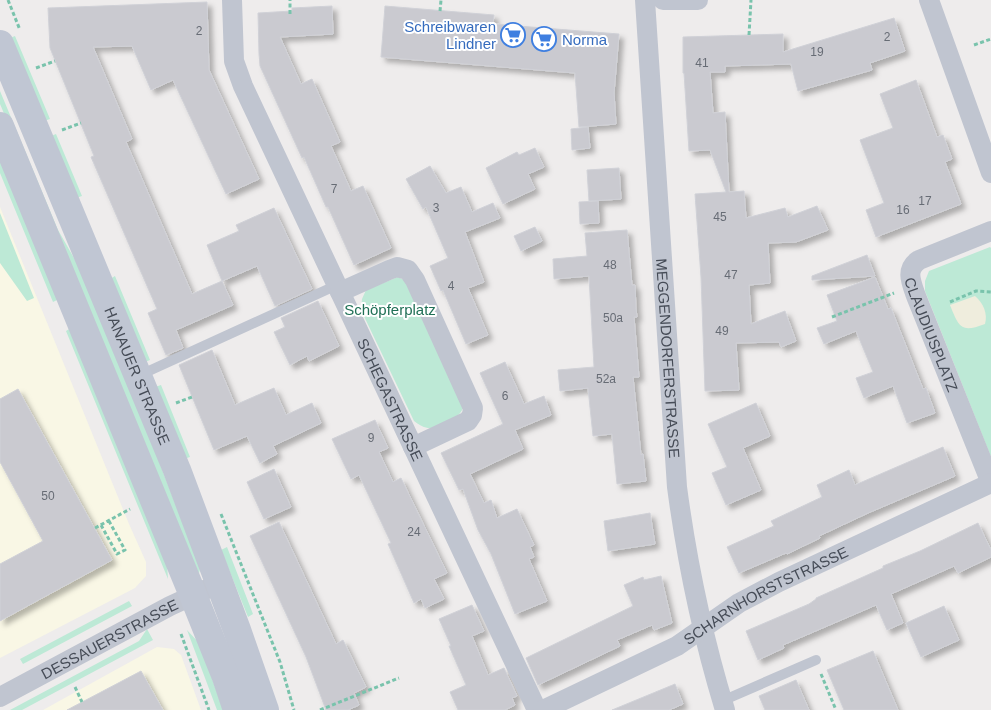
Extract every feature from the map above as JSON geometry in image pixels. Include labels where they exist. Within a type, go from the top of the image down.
[{"type":"main road","name":"HANAUER STRASSE","points":[[0,44],[177,470],[265,710]]},
{"type":"main road","name":"HANAUER STRASSE","points":[[0,126],[193,595],[237,710]]},
{"type":"street","name":"SCHEGASTRASSE","points":[[232,0],[233,51],[236,68],[537,710]]},
{"type":"street","name":"MEGGENDORFERSTRASSE","points":[[645,0],[675,470],[681,518],[704,628],[724,705]]},
{"type":"street","points":[[662,0],[698,0]]},
{"type":"street","points":[[929,0],[991,173]]},
{"type":"street","name":"CLAUDIUSPLATZ","points":[[991,231],[919,260],[911,267],[910,273],[916,296],[991,483]]},
{"type":"street","points":[[338,289],[389,270],[403,268],[412,275],[431,314],[474,408],[468,421],[413,447]]},
{"type":"street","name":"SCHARNHORSTSTRASSE","points":[[543,710],[677,646],[739,603],[779,582],[991,483]]},
{"type":"street","name":"DESSAUERSTRASSE","points":[[0,697],[193,595],[220,583]]},
{"type":"lane","points":[[138,376],[338,289]]},
{"type":"lane","points":[[724,705],[816,660]]},
{"type":"path","points":[[290,0],[290,14]]},
{"type":"path","points":[[440,11],[441,0]]},
{"type":"path","points":[[749,35],[751,0]]},
{"type":"path","points":[[974,45],[991,39]]},
{"type":"path","points":[[36,68],[55,61]]},
{"type":"path","points":[[62,130],[81,123]]},
{"type":"path","points":[[832,317],[898,291]]},
{"type":"path","points":[[950,302],[976,291],[991,292]]},
{"type":"path","points":[[176,403],[192,397]]},
{"type":"path","points":[[95,528],[130,509]]},
{"type":"path","points":[[101,525],[117,554],[125,550],[109,521]]},
{"type":"path","points":[[816,660],[836,710]]},
{"type":"path","points":[[320,710],[399,678]]},
{"type":"path","points":[[75,687],[82,702]]},
{"type":"shaded area","points":[[0,207],[146,562],[146,576],[135,588],[0,658]]},
{"type":"shaded area","points":[[157,647],[174,649],[181,655],[201,710],[43,710]]},
{"type":"green space","points":[[15,36],[50,119],[44,121],[10,38]]},
{"type":"green space","points":[[0,91],[58,230],[94,293],[200,568],[199,574],[0,104]]},
{"type":"green space","points":[[56,134],[82,196],[76,198],[51,136]]},
{"type":"green space","points":[[0,157],[59,299],[53,302],[0,173]]},
{"type":"green space","points":[[0,213],[34,298],[27,301],[0,263]]},
{"type":"green space","points":[[990,247],[991,457],[925,291],[925,281],[929,271]]},
{"type":"green space","points":[[115,276],[150,360],[145,362],[110,279]]},
{"type":"green space","name":"Schöpferplatz","points":[[398,277],[404,280],[407,285],[463,408],[453,419],[437,427],[426,428],[414,421],[361,310],[362,299],[366,290]]},
{"type":"green space","points":[[71,328],[167,564],[168,579],[66,331]]},
{"type":"green space","points":[[161,385],[190,457],[184,459],[155,387]]},
{"type":"green space","points":[[227,547],[253,614],[248,617],[221,550]]},
{"type":"green space","points":[[129,601],[132,606],[23,664],[20,659]]},
{"type":"green space","points":[[147,629],[153,640],[22,710],[10,710],[139,641]]},
{"type":"green space","points":[[187,630],[200,644],[223,710],[217,710]]},
{"type":"sand","points":[[975,296],[984,308],[985,324],[966,328],[956,319],[950,305]]},
{"type":"building","points":[[207,2],[209,70],[259,179],[226,194],[173,80],[151,90],[132,46],[93,47],[132,139],[126,142],[192,294],[222,281],[233,305],[176,330],[183,348],[166,355],[148,313],[157,309],[91,157],[94,156],[50,48],[48,8]]},
{"type":"building","points":[[332,6],[333,34],[280,37],[301,84],[312,79],[340,142],[331,146],[351,191],[363,186],[391,248],[354,265],[260,66],[258,13],[292,11],[292,8]]},
{"type":"building","points":[[385,6],[494,15],[493,24],[619,34],[614,93],[616,124],[579,127],[575,73],[381,57]]},
{"type":"building","points":[[894,18],[905,51],[870,63],[872,70],[798,91],[791,64],[725,66],[725,72],[710,72],[713,113],[725,112],[729,192],[744,191],[746,218],[785,208],[788,217],[817,206],[828,230],[796,242],[768,243],[770,283],[749,285],[751,324],[785,311],[796,341],[781,347],[779,342],[736,343],[739,390],[705,391],[701,277],[695,194],[726,192],[710,150],[689,151],[683,73],[683,37],[783,34],[783,52]]},
{"type":"building","points":[[916,80],[937,137],[943,135],[952,159],[945,162],[961,204],[876,237],[866,210],[884,203],[860,140],[893,128],[880,94]]},
{"type":"building","points":[[588,127],[590,148],[572,150],[571,129]]},
{"type":"building","points":[[535,148],[544,167],[528,174],[535,189],[503,204],[486,168],[517,152],[519,155]]},
{"type":"building","points":[[430,166],[446,193],[461,187],[472,212],[493,203],[500,218],[465,232],[484,282],[468,288],[488,335],[466,344],[443,290],[441,291],[430,266],[448,258],[426,207],[423,209],[406,179]]},
{"type":"building","points":[[619,168],[621,199],[589,201],[587,170]]},
{"type":"building","points":[[598,201],[599,223],[580,224],[579,202]]},
{"type":"building","points":[[274,208],[312,289],[275,306],[257,266],[222,281],[207,245],[239,231],[236,225]]},
{"type":"building","points":[[535,227],[542,241],[521,251],[514,236]]},
{"type":"building","points":[[627,230],[632,285],[635,285],[637,317],[634,317],[639,377],[633,377],[641,455],[643,454],[646,481],[617,484],[612,434],[593,436],[588,388],[560,391],[558,370],[594,367],[589,276],[554,279],[553,259],[587,256],[585,233]]},
{"type":"building","points":[[867,255],[875,276],[812,280],[812,276]]},
{"type":"building","points":[[875,277],[888,309],[891,308],[923,389],[926,388],[935,413],[907,423],[893,386],[864,398],[856,378],[873,372],[856,331],[824,344],[817,328],[837,321],[827,295]]},
{"type":"building","points":[[318,301],[339,346],[309,361],[307,356],[290,365],[274,332],[285,327],[281,318]]},
{"type":"building","points":[[212,350],[235,405],[274,388],[286,415],[312,403],[321,423],[273,446],[277,454],[260,463],[247,436],[214,450],[179,365]]},
{"type":"building","points":[[505,362],[524,404],[544,396],[551,415],[515,430],[523,449],[470,474],[484,503],[491,500],[497,518],[517,509],[534,545],[530,547],[534,557],[529,559],[547,601],[515,614],[491,554],[478,530],[463,489],[459,490],[441,453],[503,424],[480,373]]},
{"type":"building","points":[[18,389],[112,560],[0,621],[0,564],[43,541],[0,462],[0,399]]},
{"type":"building","points":[[756,403],[770,436],[743,448],[761,490],[726,505],[712,473],[727,467],[708,424]]},
{"type":"building","points":[[375,420],[388,448],[379,452],[393,482],[401,478],[447,573],[434,579],[444,599],[425,608],[421,599],[414,603],[388,544],[391,543],[359,475],[351,479],[332,439]]},
{"type":"building","points":[[943,447],[955,476],[868,513],[819,536],[820,538],[787,554],[739,573],[727,547],[774,526],[771,521],[822,497],[817,485],[849,470],[855,485]]},
{"type":"building","points":[[274,469],[291,507],[264,519],[247,482]]},
{"type":"building","points":[[650,513],[655,544],[608,551],[604,521]]},
{"type":"building","points":[[279,522],[336,644],[343,640],[366,687],[354,693],[359,705],[348,710],[326,710],[306,657],[250,536]]},
{"type":"building","points":[[978,523],[991,550],[991,557],[958,573],[954,566],[891,594],[903,623],[887,630],[876,605],[783,645],[784,648],[758,660],[746,631],[809,604],[816,598]]},
{"type":"building","points":[[661,576],[672,623],[654,630],[652,625],[617,640],[620,646],[538,685],[526,658],[633,606],[624,585],[643,577],[644,580]]},
{"type":"building","points":[[472,605],[484,631],[472,636],[488,675],[504,668],[517,696],[512,698],[515,705],[505,710],[458,710],[450,692],[466,685],[439,619]]},
{"type":"building","points":[[944,606],[959,640],[921,657],[906,623]]},
{"type":"building","points":[[873,651],[898,710],[844,710],[827,670]]},
{"type":"building","points":[[141,671],[163,710],[67,710]]},
{"type":"building","points":[[796,680],[809,710],[765,710],[759,696]]},
{"type":"building","points":[[675,684],[683,704],[669,710],[612,710]]},
{"type":"place","name":"Schreibwaren Lindner","points":[[513,35]]},
{"type":"place","name":"Norma","points":[[544,39]]}]
